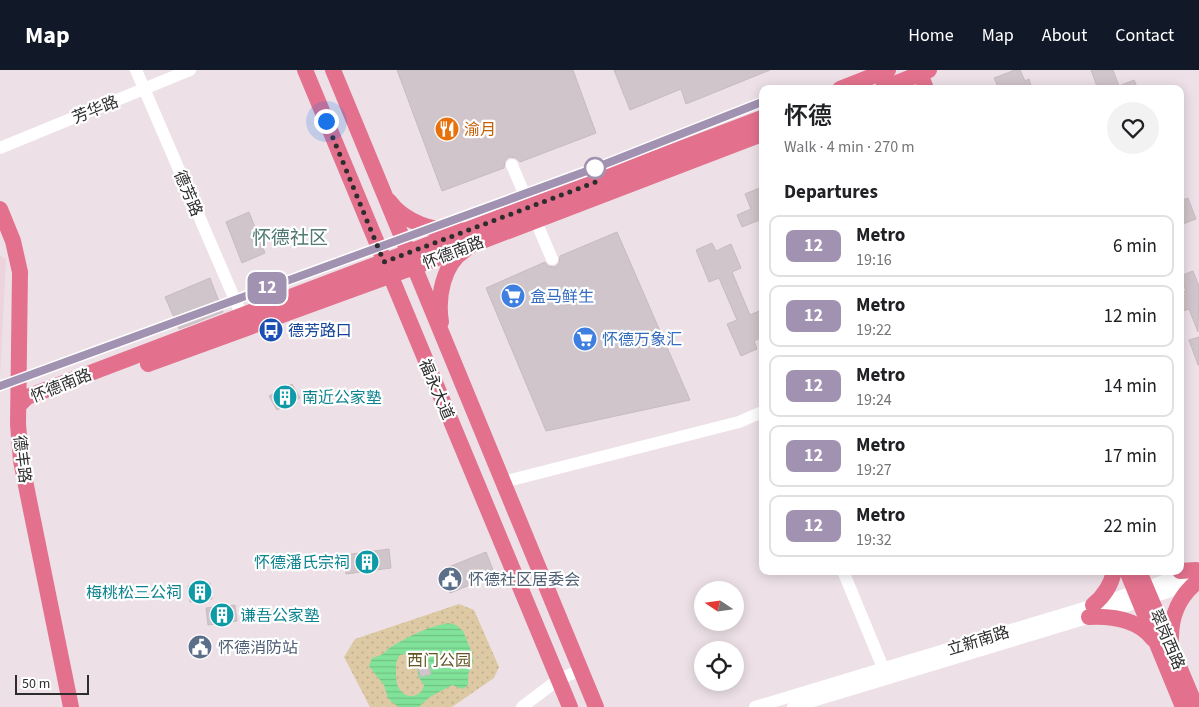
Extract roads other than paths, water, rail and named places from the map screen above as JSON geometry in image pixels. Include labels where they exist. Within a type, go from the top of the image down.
[{"type":"main road","name":"福永大道","points":[[305,70],[570,707]]},
{"type":"main road","name":"福永大道","points":[[333,70],[596,707]]},
{"type":"main road","points":[[850,85],[888,70]]},
{"type":"main road","points":[[893,85],[925,74],[935,85]]},
{"type":"main road","name":"怀德南路","points":[[475,236],[759,119]]},
{"type":"main road","name":"怀德南路","points":[[387,269],[242,316],[27,398],[19,405],[27,408],[475,236],[759,135]]},
{"type":"main road","points":[[384,193],[399,212],[420,224],[475,236],[453,262],[443,282],[440,298],[440,318],[443,337]]},
{"type":"main road","name":"德丰路","points":[[0,209],[13,241],[20,272],[19,405],[21,461],[71,707]]},
{"type":"main road","points":[[1113,575],[1108,589],[1091,611],[1129,622],[1149,634],[1165,647],[1171,635],[1175,610],[1180,599],[1188,589],[1194,574]]},
{"type":"main road","name":"翠岗西路","points":[[1130,575],[1143,595],[1165,647],[1196,707]]},
{"type":"main road","name":"翠岗西路","points":[[1140,575],[1143,595]]},
{"type":"main road","name":"翠岗西路","points":[[1165,647],[1183,707]]},
{"type":"street","name":"德芳路","points":[[136,70],[242,316]]},
{"type":"street","name":"芳华路","points":[[0,148],[190,70]]},
{"type":"street","points":[[512,165],[552,259]]},
{"type":"street","points":[[503,482],[739,422],[759,413]]},
{"type":"street","name":"立新南路","points":[[755,707],[886,673],[1091,611],[1143,595],[1194,574]]},
{"type":"street","points":[[845,575],[886,673]]},
{"type":"street","points":[[522,707],[559,680],[581,670]]},
{"type":"street","name":"立新南路","points":[[793,707],[886,673]]},
{"type":"metro line","name":"12","points":[[0,386],[595,168],[759,103]]},
{"type":"place","name":"渝月","points":[[447,129]]},
{"type":"place","name":"盒马鲜生","points":[[513,296]]},
{"type":"place","name":"德芳路口","points":[[271,330]]},
{"type":"place","name":"怀德万象汇","points":[[585,339]]},
{"type":"place","name":"南近公家塾","points":[[285,397]]},
{"type":"place","name":"怀德潘氏宗祠","points":[[367,562]]},
{"type":"place","name":"怀德社区居委会","points":[[450,579]]},
{"type":"place","name":"梅桃松三公祠","points":[[200,592]]},
{"type":"place","name":"谦吾公家塾","points":[[222,615]]},
{"type":"place","name":"怀德消防站","points":[[200,647]]},
{"type":"district","name":"怀德社区","points":[[290,237]]},
{"type":"park label","name":"西门公园","points":[[439,660]]}]
